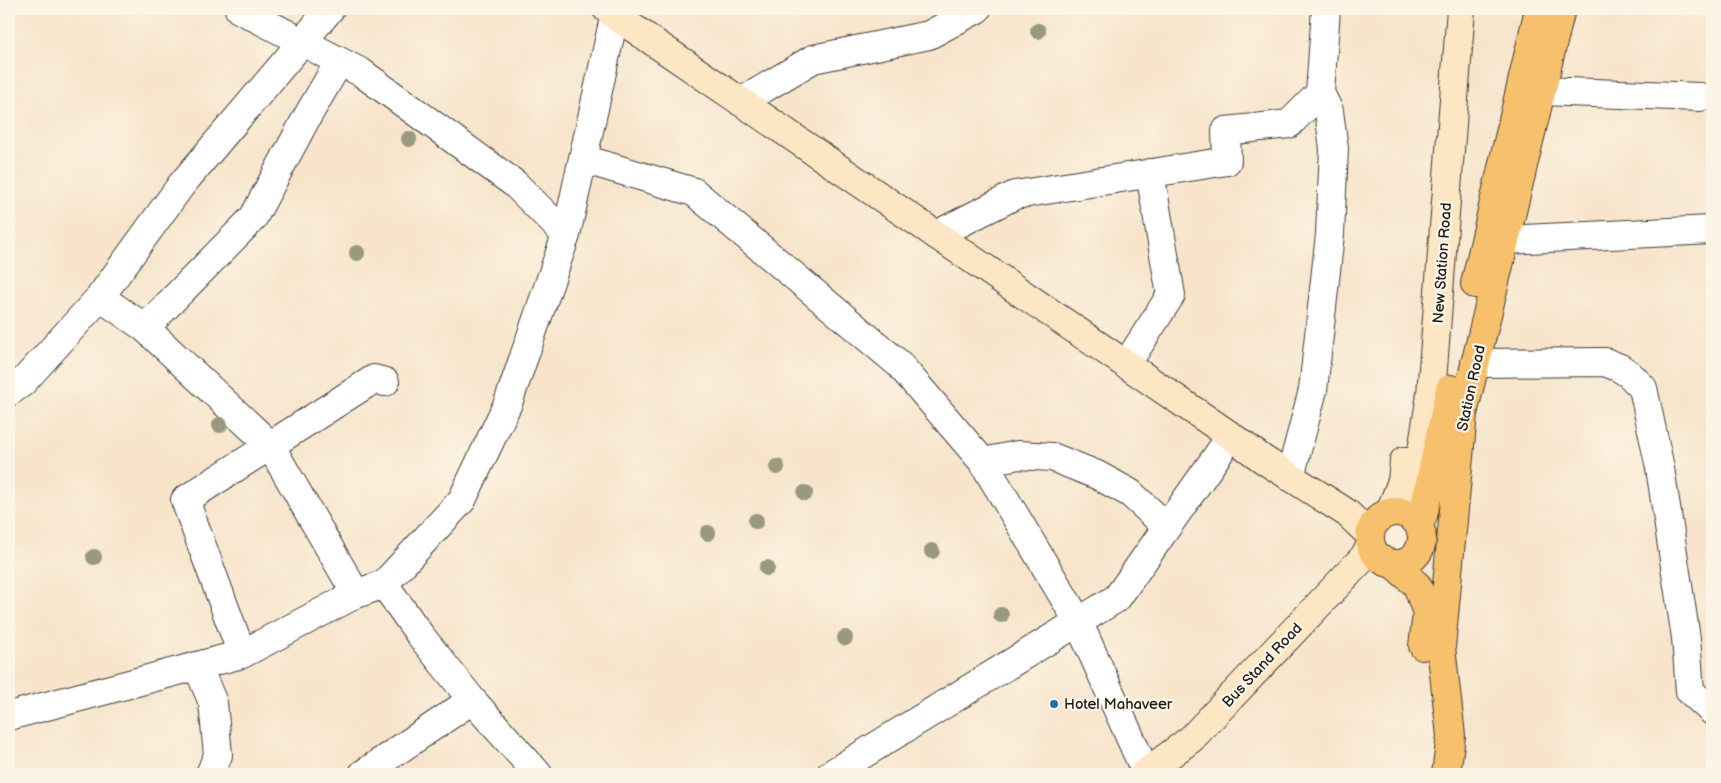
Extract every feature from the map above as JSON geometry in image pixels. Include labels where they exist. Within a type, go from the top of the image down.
[{"type":"main road","name":"Station Road","points":[[1393,564],[1403,563],[1419,551],[1394,527],[1423,516],[1449,394],[1539,9]]},
{"type":"main road","name":"Station Road","points":[[1446,774],[1451,736],[1441,647],[1463,414],[1561,9]]},
{"type":"main road","points":[[1428,774],[1433,736],[1423,647],[1426,613],[1416,585],[1393,564],[1384,561],[1376,555],[1394,527],[1435,558],[1446,590]]},
{"type":"street","points":[[239,9],[362,73],[515,184],[566,235]]},
{"type":"street","points":[[9,392],[22,383],[100,297],[182,184],[330,9]]},
{"type":"street","points":[[741,102],[813,59],[928,35],[976,9]]},
{"type":"street","points":[[1290,477],[1313,390],[1330,234],[1334,149],[1329,111],[1320,93],[1326,9]]},
{"type":"street","name":"New Station Road","points":[[1394,527],[1410,422],[1460,9]]},
{"type":"street","points":[[9,716],[242,654],[356,594],[384,584],[462,500],[508,403],[566,235],[583,160],[612,11],[741,102],[1290,477],[1347,513],[1394,527]]},
{"type":"street","points":[[145,328],[253,218],[339,62]]},
{"type":"street","points":[[1541,91],[1700,97]]},
{"type":"street","points":[[936,235],[1015,195],[1227,161],[1226,131],[1290,124],[1320,93]]},
{"type":"street","points":[[583,160],[694,192],[899,364],[983,462],[1078,622],[1145,774]]},
{"type":"street","points":[[1126,365],[1171,294],[1150,173]]},
{"type":"street","points":[[1505,240],[1712,230]]},
{"type":"street","points":[[100,297],[145,328],[270,445],[356,594]]},
{"type":"street","points":[[1475,364],[1605,362],[1629,374],[1643,388],[1660,468],[1686,638],[1690,691],[1712,712]]},
{"type":"street","points":[[242,654],[185,500],[374,379],[385,382]]},
{"type":"street","points":[[830,774],[1117,598],[1231,436]]},
{"type":"street","points":[[983,462],[1018,455],[1052,457],[1097,475],[1130,494],[1167,527]]},
{"type":"street","name":"Bus Stand Road","points":[[1145,774],[1192,739],[1394,527]]},
{"type":"street","points":[[384,584],[420,635],[472,700],[538,774]]},
{"type":"street","points":[[198,667],[213,703],[218,755],[210,774]]},
{"type":"street","points":[[363,774],[472,700]]},
{"type":"street","points":[[1451,736],[1460,774]]},
{"type":"place","name":"Hotel Mahaveer","points":[[1054,704]]}]
